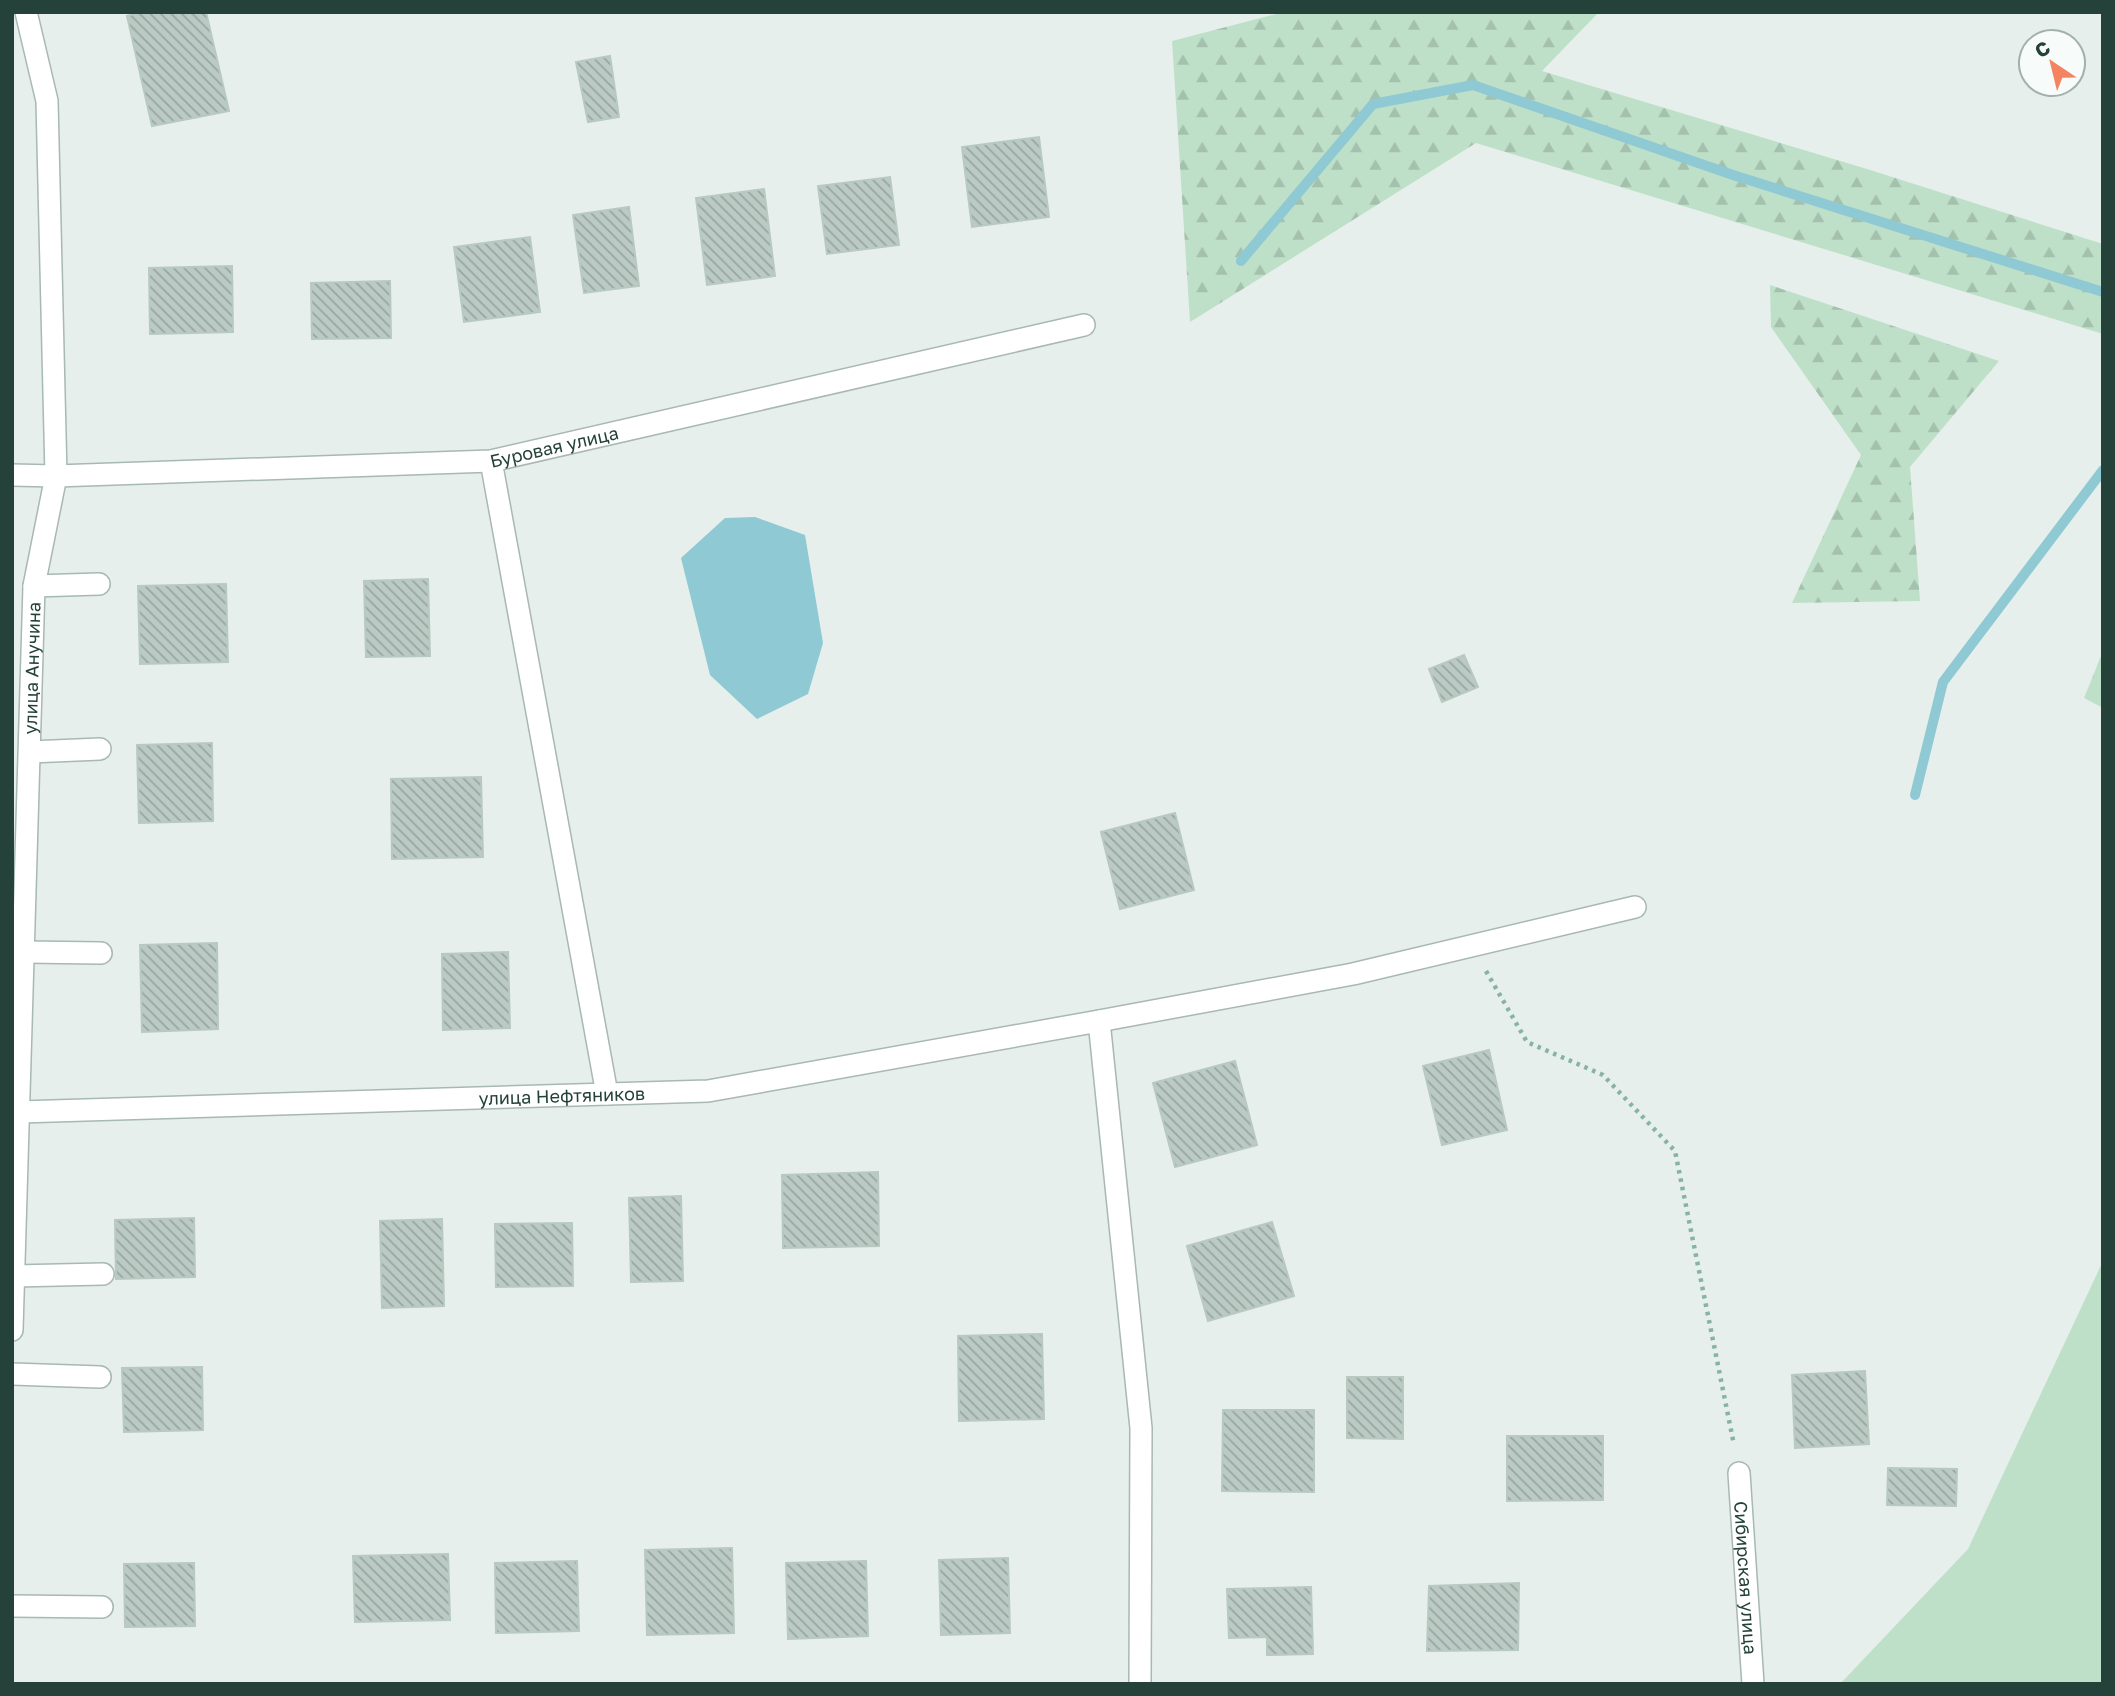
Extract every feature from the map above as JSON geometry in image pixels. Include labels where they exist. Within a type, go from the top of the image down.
[{"type":"street","name":"улица Анучина","points":[[12,1330],[34,586],[56,476],[47,101],[26,12]]},
{"type":"street","name":"Буровая улица","points":[[12,475],[56,476],[491,461],[1084,325]]},
{"type":"street","points":[[491,461],[607,1094]]},
{"type":"street","points":[[34,586],[99,584]]},
{"type":"street","points":[[30,752],[100,749]]},
{"type":"street","name":"улица Нефтяников","points":[[20,1112],[708,1091],[1353,974],[1635,907]]},
{"type":"street","points":[[24,952],[101,953]]},
{"type":"street","points":[[1099,1021],[1141,1428],[1140,1684]]},
{"type":"street","points":[[14,1276],[103,1274]]},
{"type":"street","points":[[12,1374],[100,1377]]},
{"type":"street","name":"Сибирская улица","points":[[1739,1473],[1753,1684]]},
{"type":"street","points":[[12,1606],[102,1607]]},
{"type":"path","points":[[1472,945],[1527,1042],[1603,1075],[1675,1151],[1739,1473]]},
{"type":"green space","points":[[1284,12],[1599,12],[1542,71],[1867,169],[2103,244],[2103,334],[1476,143],[1190,322],[1172,41]]},
{"type":"green space","points":[[1770,285],[1999,361],[1910,467],[1920,601],[1792,603],[1861,455],[1771,327]]},
{"type":"green space","points":[[2103,651],[2103,708],[2084,698]]},
{"type":"green space","points":[[2103,1261],[2103,1684],[1840,1684],[1968,1549]]},
{"type":"water","points":[[755,517],[805,535],[823,643],[808,694],[757,719],[710,675],[681,558],[725,518]]},
{"type":"building","points":[[142,12],[206,12],[229,111],[152,126],[127,16]]},
{"type":"building","points":[[610,56],[619,117],[588,122],[576,62]]},
{"type":"building","points":[[1039,137],[1049,217],[972,227],[962,147]]},
{"type":"building","points":[[890,177],[899,245],[827,254],[818,186]]},
{"type":"building","points":[[764,189],[775,276],[707,285],[696,198]]},
{"type":"building","points":[[629,207],[639,286],[584,293],[573,215]]},
{"type":"building","points":[[530,237],[540,312],[464,322],[454,247]]},
{"type":"building","points":[[232,266],[233,332],[150,334],[149,268]]},
{"type":"building","points":[[390,281],[391,338],[312,339],[311,283]]},
{"type":"building","points":[[428,579],[430,656],[366,657],[364,581]]},
{"type":"building","points":[[226,584],[228,662],[140,664],[138,586]]},
{"type":"building","points":[[1464,655],[1478,687],[1442,702],[1429,669]]},
{"type":"building","points":[[212,743],[213,821],[139,823],[137,745]]},
{"type":"building","points":[[481,777],[483,857],[392,859],[391,779]]},
{"type":"building","points":[[1175,813],[1194,890],[1120,909],[1101,832]]},
{"type":"building","points":[[217,943],[218,1029],[142,1032],[140,945]]},
{"type":"building","points":[[508,952],[510,1028],[443,1030],[442,954]]},
{"type":"building","points":[[1489,1050],[1507,1130],[1442,1145],[1423,1066]]},
{"type":"building","points":[[1235,1061],[1257,1145],[1175,1167],[1153,1083]]},
{"type":"building","points":[[878,1172],[879,1246],[783,1248],[782,1175]]},
{"type":"building","points":[[681,1196],[683,1281],[631,1282],[629,1198]]},
{"type":"building","points":[[194,1218],[195,1277],[116,1279],[115,1220]]},
{"type":"building","points":[[442,1219],[444,1306],[382,1308],[380,1221]]},
{"type":"building","points":[[1272,1222],[1294,1296],[1208,1321],[1187,1246]]},
{"type":"building","points":[[572,1223],[573,1286],[496,1287],[495,1224]]},
{"type":"building","points":[[1042,1334],[1044,1419],[959,1421],[958,1336]]},
{"type":"building","points":[[202,1367],[203,1430],[124,1432],[122,1368]]},
{"type":"building","points":[[1865,1371],[1869,1444],[1795,1448],[1792,1375]]},
{"type":"building","points":[[1347,1377],[1403,1377],[1403,1439],[1347,1438]]},
{"type":"building","points":[[1223,1410],[1314,1410],[1314,1492],[1222,1491]]},
{"type":"building","points":[[1507,1436],[1603,1436],[1603,1500],[1507,1501]]},
{"type":"building","points":[[1888,1468],[1957,1469],[1956,1506],[1887,1505]]},
{"type":"building","points":[[732,1548],[734,1633],[647,1635],[645,1550]]},
{"type":"building","points":[[448,1554],[450,1620],[355,1622],[353,1556]]},
{"type":"building","points":[[1008,1558],[1010,1633],[941,1635],[939,1560]]},
{"type":"building","points":[[577,1561],[579,1631],[496,1633],[495,1563]]},
{"type":"building","points":[[866,1561],[868,1636],[788,1639],[786,1563]]},
{"type":"building","points":[[194,1563],[195,1626],[125,1627],[124,1564]]},
{"type":"building","points":[[1519,1583],[1518,1650],[1427,1651],[1429,1586]]},
{"type":"building","points":[[1311,1587],[1313,1654],[1267,1655],[1267,1637],[1229,1638],[1227,1589]]},
{"type":"waterway","points":[[1241,261],[1373,104],[1473,85],[1733,175],[2103,292]]},
{"type":"waterway","points":[[1915,795],[1943,682],[2103,470]]}]
